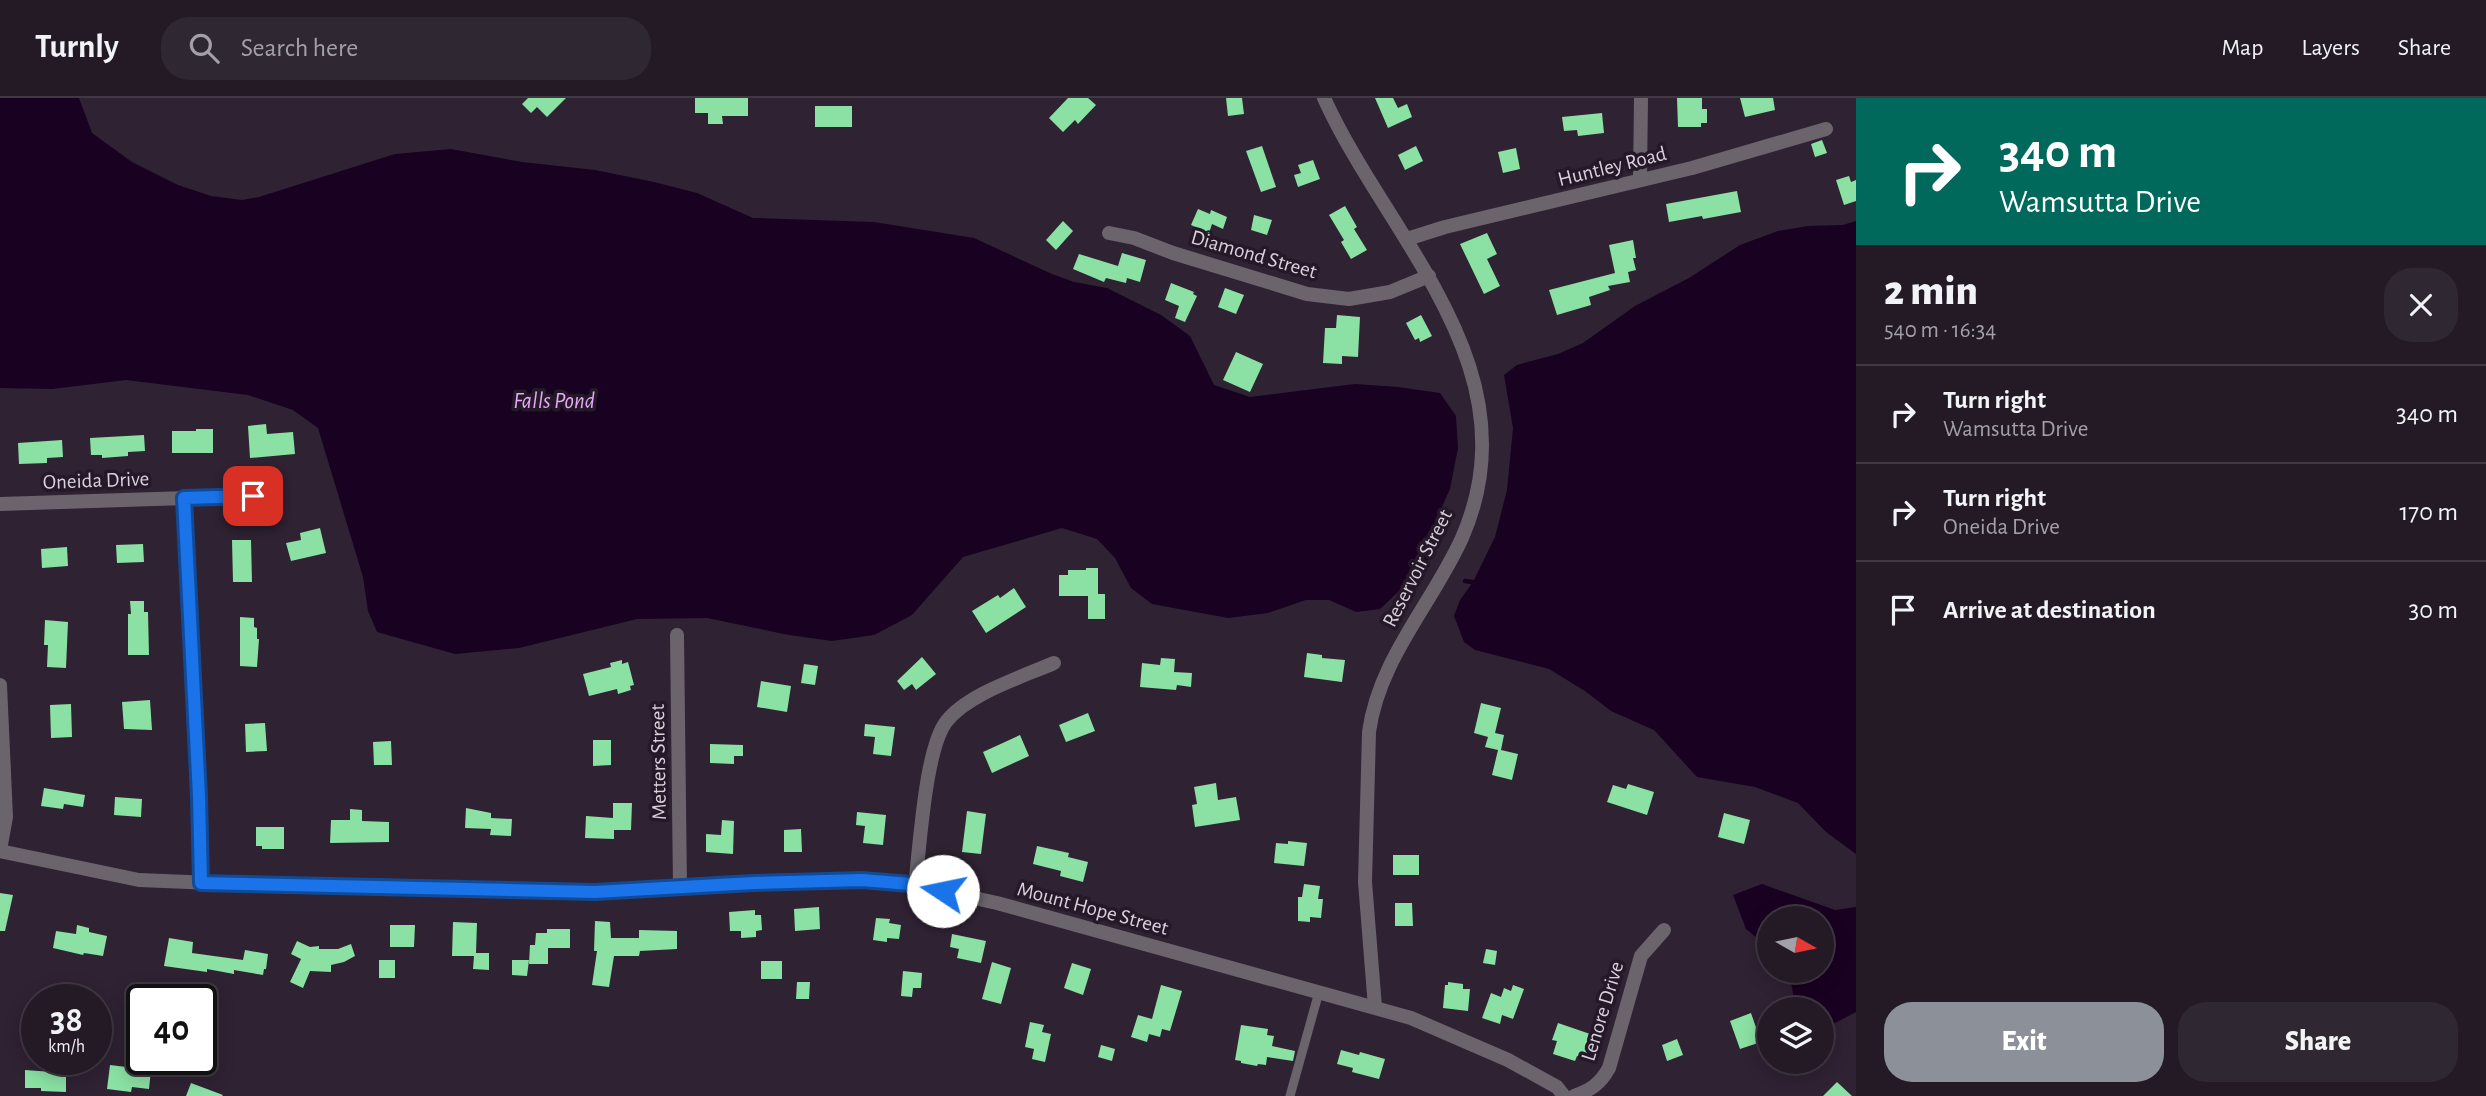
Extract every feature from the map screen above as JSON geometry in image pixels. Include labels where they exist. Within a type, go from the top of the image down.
[{"type":"street","name":"Reservoir Street","points":[[1324,98],[1355,155],[1429,276],[1459,336],[1475,384],[1483,422],[1482,454],[1476,494],[1462,537],[1382,681],[1372,711],[1369,732],[1365,882],[1375,1007]]},
{"type":"street","points":[[1640,179],[1641,98]]},
{"type":"street","name":"Huntley Road","points":[[1407,239],[1445,227],[1692,168],[1826,130]]},
{"type":"street","name":"Diamond Street","points":[[1109,233],[1134,238],[1173,253],[1307,294],[1349,299],[1390,292],[1429,276]]},
{"type":"street","name":"Oneida Drive","points":[[0,504],[276,495]]},
{"type":"street","points":[[184,498],[201,883]]},
{"type":"street","name":"Metters Street","points":[[677,635],[680,887]]},
{"type":"street","points":[[915,885],[934,743],[947,721],[967,704],[1054,663]]},
{"type":"street","points":[[0,685],[6,817],[0,850]]},
{"type":"street","name":"Mount Hope Street","points":[[0,850],[139,880],[201,883],[595,892],[862,880],[915,885],[997,903],[1410,1018],[1508,1060],[1557,1087],[1564,1096]]},
{"type":"street","name":"Lenore Drive","points":[[1574,1096],[1601,1082],[1609,1068],[1641,956],[1664,930]]},
{"type":"lane","points":[[1290,1096],[1319,992]]},
{"type":"water","name":"Falls Pond","points":[[0,98],[79,98],[92,133],[132,162],[178,185],[211,196],[242,200],[259,197],[395,154],[451,149],[522,162],[595,170],[654,182],[697,193],[753,218],[874,222],[974,238],[1052,274],[1074,282],[1107,288],[1161,315],[1190,336],[1214,385],[1250,397],[1355,384],[1440,393],[1456,416],[1458,448],[1450,489],[1417,562],[1398,592],[1380,609],[1356,612],[1329,600],[1306,600],[1268,613],[1228,618],[1152,604],[1131,588],[1115,558],[1097,539],[1062,528],[963,557],[912,615],[874,635],[832,641],[707,618],[637,619],[519,648],[455,654],[377,632],[368,611],[363,577],[318,428],[293,410],[248,395],[126,380],[52,389],[0,388]]},
{"type":"water","points":[[1856,221],[1856,854],[1826,832],[1798,803],[1755,787],[1697,777],[1654,730],[1611,711],[1549,669],[1475,650],[1464,642],[1454,616],[1495,537],[1507,490],[1513,428],[1504,375],[1517,365],[1558,354],[1583,343],[1635,306],[1689,278],[1740,245],[1778,231],[1808,226],[1843,225]]},
{"type":"water","points":[[1762,884],[1824,906],[1757,906],[1757,938],[1746,929],[1733,895]]},
{"type":"water","points":[[1856,907],[1856,1012],[1834,1023],[1834,997],[1794,997],[1791,984],[1834,984],[1834,910]]},
{"type":"building","points":[[528,98],[566,98],[547,117],[537,107],[531,113],[522,104]]},
{"type":"building","points":[[695,98],[748,98],[748,116],[722,116],[723,124],[708,124],[708,113],[695,113]]},
{"type":"building","points":[[1068,98],[1088,98],[1096,105],[1078,124],[1075,120],[1063,132],[1049,118]]},
{"type":"building","points":[[1226,98],[1242,98],[1244,114],[1228,116]]},
{"type":"building","points":[[1375,98],[1393,98],[1398,108],[1407,104],[1412,117],[1388,128]]},
{"type":"building","points":[[1677,98],[1702,98],[1702,109],[1707,109],[1707,123],[1701,123],[1701,127],[1678,127]]},
{"type":"building","points":[[1740,98],[1773,98],[1775,110],[1745,117]]},
{"type":"building","points":[[815,106],[852,106],[852,127],[815,127]]},
{"type":"building","points":[[1602,113],[1604,133],[1578,136],[1577,130],[1564,131],[1562,117]]},
{"type":"building","points":[[1822,140],[1827,153],[1815,157],[1811,144]]},
{"type":"building","points":[[1262,146],[1276,187],[1261,192],[1246,151]]},
{"type":"building","points":[[1416,146],[1423,161],[1405,170],[1398,155]]},
{"type":"building","points":[[1516,148],[1520,169],[1503,173],[1498,152]]},
{"type":"building","points":[[1313,160],[1320,179],[1298,187],[1294,175],[1301,173],[1298,165]]},
{"type":"building","points":[[1849,176],[1851,182],[1856,180],[1856,201],[1844,205],[1836,180]]},
{"type":"building","points":[[1737,191],[1741,212],[1669,222],[1666,204]]},
{"type":"building","points":[[1345,206],[1357,227],[1354,229],[1367,250],[1351,259],[1341,242],[1344,240],[1329,215]]},
{"type":"building","points":[[1198,209],[1210,214],[1211,210],[1227,217],[1223,229],[1212,224],[1209,233],[1191,225]]},
{"type":"building","points":[[1254,215],[1272,220],[1267,235],[1251,230]]},
{"type":"building","points":[[1063,221],[1073,231],[1056,250],[1046,240]]},
{"type":"building","points":[[1487,233],[1497,254],[1487,259],[1500,286],[1484,294],[1460,244]]},
{"type":"building","points":[[1633,240],[1636,270],[1628,272],[1630,282],[1608,286],[1610,290],[1589,297],[1591,305],[1557,315],[1549,290],[1615,273],[1609,245]]},
{"type":"building","points":[[1122,253],[1146,260],[1140,282],[1127,278],[1126,283],[1106,278],[1104,282],[1073,269],[1079,254],[1118,266]]},
{"type":"building","points":[[1171,283],[1194,292],[1197,296],[1185,322],[1175,318],[1179,306],[1165,300]]},
{"type":"building","points":[[1225,288],[1244,295],[1236,314],[1218,307]]},
{"type":"building","points":[[1337,315],[1360,317],[1358,357],[1342,356],[1342,364],[1323,363],[1325,328],[1336,328]]},
{"type":"building","points":[[1421,315],[1432,336],[1420,342],[1419,338],[1415,340],[1406,323]]},
{"type":"building","points":[[1236,352],[1263,364],[1250,392],[1223,380]]},
{"type":"building","points":[[266,424],[267,434],[293,432],[295,454],[250,458],[248,426]]},
{"type":"building","points":[[213,429],[213,453],[172,453],[172,431]]},
{"type":"building","points":[[144,435],[145,451],[128,452],[128,456],[102,458],[102,455],[91,455],[90,438]]},
{"type":"building","points":[[62,440],[63,457],[47,458],[47,463],[19,464],[18,443]]},
{"type":"building","points":[[320,528],[326,553],[291,561],[286,543],[301,540],[300,533]]},
{"type":"building","points":[[232,540],[251,540],[252,582],[233,582]]},
{"type":"building","points":[[143,544],[144,562],[117,563],[116,545]]},
{"type":"building","points":[[67,547],[68,566],[42,568],[41,549]]},
{"type":"building","points":[[1098,568],[1098,594],[1105,594],[1105,619],[1088,619],[1088,596],[1059,596],[1059,575],[1068,575],[1068,570]]},
{"type":"building","points":[[1014,588],[1026,607],[986,633],[972,611]]},
{"type":"building","points":[[130,601],[144,601],[144,612],[148,612],[149,655],[128,655]]},
{"type":"building","points":[[240,617],[254,618],[259,639],[257,667],[240,666]]},
{"type":"building","points":[[45,620],[68,622],[66,668],[47,667]]},
{"type":"building","points":[[1307,653],[1322,655],[1322,658],[1345,660],[1342,682],[1304,677]]},
{"type":"building","points":[[922,657],[936,674],[916,690],[912,684],[904,690],[897,681]]},
{"type":"building","points":[[1161,658],[1175,659],[1174,672],[1192,673],[1191,687],[1177,685],[1176,690],[1140,687],[1142,663],[1160,665]]},
{"type":"building","points":[[622,660],[622,664],[628,662],[634,685],[630,686],[631,690],[618,694],[617,689],[589,696],[583,674],[611,667],[610,663]]},
{"type":"building","points":[[804,664],[818,666],[815,685],[801,683]]},
{"type":"building","points":[[761,681],[791,686],[787,712],[757,707]]},
{"type":"building","points":[[150,700],[152,730],[124,729],[122,702]]},
{"type":"building","points":[[1481,703],[1501,708],[1495,733],[1504,735],[1501,750],[1518,754],[1512,780],[1492,775],[1498,750],[1485,747],[1488,737],[1474,733]]},
{"type":"building","points":[[71,704],[72,737],[51,738],[50,705]]},
{"type":"building","points":[[1088,713],[1095,731],[1066,742],[1059,725]]},
{"type":"building","points":[[265,723],[267,751],[246,752],[245,724]]},
{"type":"building","points":[[865,724],[895,727],[891,756],[873,754],[875,737],[864,736]]},
{"type":"building","points":[[1020,735],[1029,756],[992,773],[983,752]]},
{"type":"building","points":[[593,740],[611,740],[611,765],[593,766]]},
{"type":"building","points":[[391,741],[392,765],[374,765],[373,742]]},
{"type":"building","points":[[710,744],[743,745],[743,756],[734,756],[734,764],[710,763]]},
{"type":"building","points":[[1216,783],[1218,800],[1236,797],[1240,820],[1195,827],[1192,805],[1197,804],[1194,787]]},
{"type":"building","points":[[1628,784],[1654,792],[1647,815],[1607,802],[1613,785],[1626,789]]},
{"type":"building","points":[[44,788],[85,795],[83,807],[64,804],[63,809],[41,806]]},
{"type":"building","points":[[115,797],[142,799],[141,817],[114,815]]},
{"type":"building","points":[[613,803],[632,803],[631,830],[614,830],[614,839],[585,838],[586,816],[613,818]]},
{"type":"building","points":[[466,808],[491,813],[491,818],[512,819],[511,836],[490,835],[491,829],[465,828]]},
{"type":"building","points":[[350,809],[362,810],[362,821],[389,822],[389,842],[330,843],[331,820],[350,820]]},
{"type":"building","points":[[967,811],[986,814],[981,854],[962,852]]},
{"type":"building","points":[[857,812],[886,815],[883,845],[863,843],[865,826],[856,825]]},
{"type":"building","points":[[1724,813],[1750,820],[1744,844],[1718,837]]},
{"type":"building","points":[[722,820],[734,821],[733,854],[706,852],[706,834],[721,835]]},
{"type":"building","points":[[256,827],[284,827],[284,849],[262,849],[262,846],[256,846]]},
{"type":"building","points":[[801,829],[802,852],[784,852],[784,830]]},
{"type":"building","points":[[1288,841],[1307,843],[1304,866],[1274,863],[1276,843],[1288,844]]},
{"type":"building","points":[[1037,846],[1069,853],[1068,857],[1088,862],[1083,882],[1060,876],[1061,871],[1033,864]]},
{"type":"building","points":[[1393,855],[1419,855],[1419,875],[1393,875]]},
{"type":"building","points":[[1304,884],[1320,886],[1318,899],[1323,899],[1321,918],[1310,917],[1310,922],[1298,921],[1298,897],[1302,897]]},
{"type":"building","points":[[0,893],[13,895],[5,931],[0,931]]},
{"type":"building","points":[[1395,903],[1412,903],[1413,926],[1395,926]]},
{"type":"building","points":[[819,907],[820,929],[795,931],[794,909]]},
{"type":"building","points":[[755,910],[755,915],[761,915],[762,930],[756,931],[756,937],[741,938],[741,931],[730,931],[729,912]]},
{"type":"building","points":[[876,918],[890,919],[889,923],[901,925],[899,939],[887,938],[887,942],[873,940]]},
{"type":"building","points":[[595,921],[610,922],[611,938],[639,938],[639,930],[677,931],[677,949],[640,951],[639,956],[614,956],[609,987],[592,985],[597,951],[594,951]]},
{"type":"building","points":[[453,922],[477,923],[476,953],[489,953],[489,970],[473,969],[474,956],[452,956]]},
{"type":"building","points":[[77,925],[89,928],[89,932],[107,936],[103,956],[83,955],[53,948],[56,931],[76,934]]},
{"type":"building","points":[[390,925],[415,925],[414,947],[390,947]]},
{"type":"building","points":[[547,929],[570,929],[570,948],[548,948],[548,964],[529,964],[530,945],[535,945],[536,933],[547,933]]},
{"type":"building","points":[[952,934],[986,941],[981,963],[957,958],[959,949],[950,947]]},
{"type":"building","points":[[169,938],[193,942],[192,953],[243,960],[245,950],[268,954],[266,969],[263,975],[234,970],[234,974],[164,966]]},
{"type":"building","points":[[297,941],[310,947],[319,946],[319,949],[338,949],[351,944],[355,956],[331,965],[331,972],[310,971],[303,988],[290,982],[301,959],[291,954]]},
{"type":"building","points":[[1486,949],[1497,951],[1495,965],[1483,963]]},
{"type":"building","points":[[379,960],[395,960],[395,978],[379,978]]},
{"type":"building","points":[[512,960],[529,960],[527,976],[512,975]]},
{"type":"building","points":[[761,961],[782,961],[782,979],[761,979]]},
{"type":"building","points":[[992,962],[1011,968],[1001,1004],[982,999]]},
{"type":"building","points":[[1072,963],[1091,969],[1083,995],[1064,988]]},
{"type":"building","points":[[903,971],[922,973],[921,988],[913,988],[912,997],[901,996]]},
{"type":"building","points":[[797,982],[810,982],[809,999],[796,999]]},
{"type":"building","points":[[1448,982],[1463,984],[1463,989],[1470,989],[1468,1011],[1443,1008],[1445,985],[1448,985]]},
{"type":"building","points":[[1161,985],[1182,991],[1170,1031],[1162,1029],[1160,1037],[1149,1034],[1147,1042],[1131,1037],[1138,1015],[1152,1019]]},
{"type":"building","points":[[1513,985],[1524,989],[1513,1019],[1502,1015],[1500,1024],[1482,1018],[1491,993],[1501,997],[1504,988],[1511,991]]},
{"type":"building","points":[[1751,1013],[1757,1030],[1757,1043],[1740,1049],[1730,1021]]},
{"type":"building","points":[[1030,1022],[1044,1025],[1042,1032],[1051,1034],[1045,1062],[1032,1059],[1034,1049],[1025,1047]]},
{"type":"building","points":[[1558,1023],[1596,1036],[1589,1060],[1577,1056],[1575,1061],[1553,1054],[1557,1041],[1552,1040]]},
{"type":"building","points":[[1241,1025],[1268,1029],[1267,1035],[1274,1036],[1272,1046],[1295,1051],[1293,1061],[1267,1057],[1266,1065],[1257,1066],[1235,1060]]},
{"type":"building","points":[[1677,1039],[1683,1055],[1667,1061],[1662,1045]]},
{"type":"building","points":[[1101,1045],[1115,1049],[1112,1061],[1098,1057]]},
{"type":"building","points":[[1341,1050],[1385,1059],[1379,1079],[1352,1072],[1353,1068],[1337,1064]]},
{"type":"building","points":[[112,1065],[126,1067],[126,1075],[150,1075],[149,1089],[132,1087],[131,1092],[107,1089]]},
{"type":"building","points":[[25,1075],[66,1075],[66,1092],[25,1088]]},
{"type":"building","points":[[1837,1082],[1852,1096],[1823,1096]]},
{"type":"building","points":[[191,1083],[223,1095],[186,1096]]},
{"type":"waterway","points":[[1415,556],[1426,559]]},
{"type":"waterway","points":[[1465,581],[1478,583]]},
{"type":"route","points":[[253,496],[184,498],[201,883],[595,892],[862,880],[910,884],[943,891]]}]
